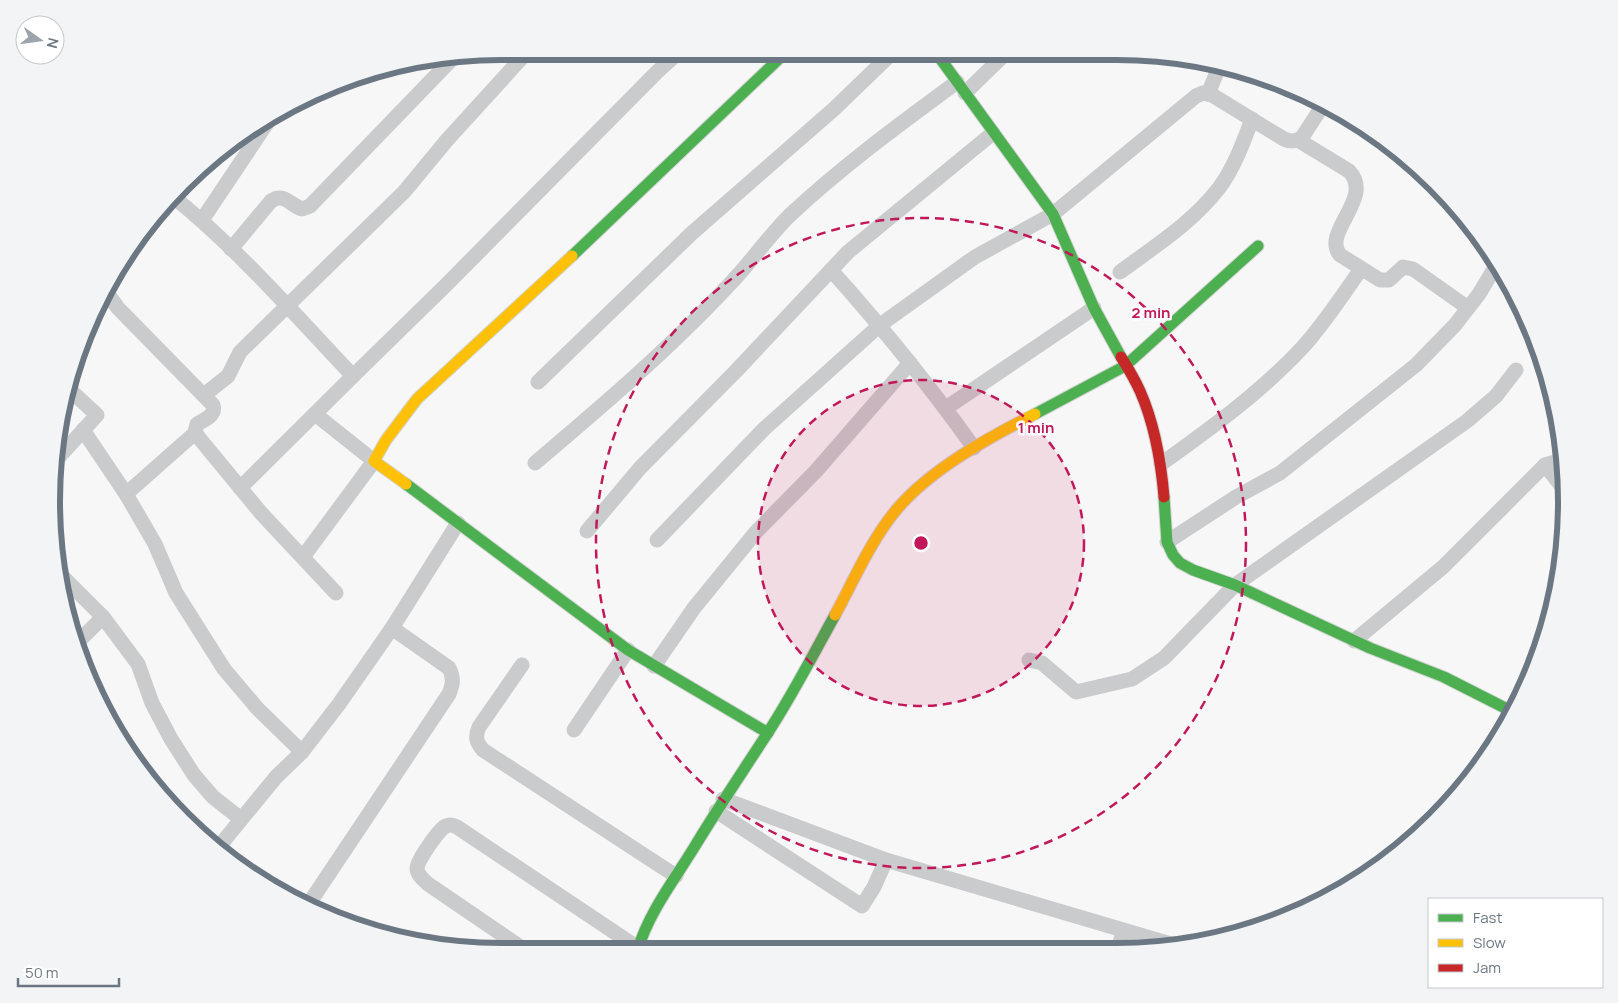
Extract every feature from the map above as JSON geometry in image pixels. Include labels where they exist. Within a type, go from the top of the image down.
[{"type":"street","points":[[204,395],[228,376],[240,352],[404,192],[447,140],[520,60]]},
{"type":"street","points":[[240,488],[670,60]]},
{"type":"street","points":[[303,557],[374,461],[386,440],[417,400],[611,220],[778,60]]},
{"type":"street","points":[[538,382],[692,233],[834,109],[886,60]]},
{"type":"street","points":[[941,60],[1053,214],[1094,308],[1143,400],[1162,464],[1167,542],[1173,555],[1180,563],[1193,570],[1235,585],[1354,641],[1444,678],[1506,709]]},
{"type":"street","points":[[535,464],[588,419],[727,288],[788,218],[898,125],[961,88],[998,60]]},
{"type":"street","points":[[231,249],[271,201],[276,198],[286,199],[302,209],[310,206],[447,64]]},
{"type":"street","points":[[1208,94],[1217,72]]},
{"type":"street","points":[[657,540],[764,429],[880,325],[975,257],[1053,214],[1200,93],[1208,94],[1284,139],[1298,140],[1355,176],[1357,184],[1356,193],[1336,241],[1336,247],[1340,255],[1380,280],[1393,278],[1402,267],[1408,267],[1468,308]]},
{"type":"street","points":[[1298,140],[1320,110]]},
{"type":"street","points":[[1120,272],[1196,214],[1220,187],[1236,158],[1252,119]]},
{"type":"street","points":[[202,220],[262,130]]},
{"type":"street","points":[[588,531],[640,468],[736,371],[848,252],[993,133]]},
{"type":"street","points":[[178,201],[202,220],[231,249],[353,376]]},
{"type":"street","points":[[640,943],[676,876],[768,733],[807,667],[874,542],[897,509],[931,477],[989,438],[1126,366],[1258,246]]},
{"type":"street","points":[[1162,464],[1221,421],[1264,386],[1303,347],[1331,312],[1361,269]]},
{"type":"street","points":[[831,270],[880,325],[946,408],[974,448]]},
{"type":"street","points":[[1167,542],[1236,497],[1280,473],[1416,365],[1456,325],[1493,271]]},
{"type":"street","points":[[110,298],[204,395],[213,405],[214,411],[196,424],[195,433],[126,494]]},
{"type":"street","points":[[946,408],[1094,308]]},
{"type":"street","points":[[654,666],[694,608],[756,532],[816,471],[910,363]]},
{"type":"street","points":[[1029,660],[1042,663],[1076,692],[1132,679],[1164,658],[1235,585],[1467,421],[1496,396],[1516,370]]},
{"type":"street","points":[[63,452],[97,415],[73,393]]},
{"type":"street","points":[[315,414],[374,461],[628,650],[768,733]]},
{"type":"street","points":[[83,430],[126,494],[155,544],[176,593],[224,669],[257,708],[302,752]]},
{"type":"street","points":[[195,433],[240,488],[336,593]]},
{"type":"street","points":[[1354,641],[1443,566],[1545,465],[1556,462]]},
{"type":"street","points":[[1545,465],[1557,480]]},
{"type":"street","points":[[222,843],[276,777],[302,752],[392,628],[458,523]]},
{"type":"street","points":[[67,581],[103,617],[138,664],[152,703],[194,776],[212,797],[241,819]]},
{"type":"street","points":[[82,638],[103,617]]},
{"type":"street","points":[[312,900],[449,694],[452,686],[453,678],[449,668],[392,628]]},
{"type":"street","points":[[574,730],[628,650]]},
{"type":"street","points":[[522,665],[479,727],[476,733],[478,744],[483,750],[676,876]]},
{"type":"street","points":[[720,805],[886,860],[1158,941]]},
{"type":"street","points":[[720,805],[862,906],[874,887],[886,860]]},
{"type":"street","points":[[515,943],[428,884],[419,874],[417,868],[419,861],[443,828],[452,825],[457,827],[631,943]]},
{"type":"street","points":[[1120,943],[1124,931]]},
{"type":"traffic: fast","points":[[572,256],[778,60]]},
{"type":"traffic: fast","points":[[941,60],[1053,214],[1094,308],[1121,357]]},
{"type":"traffic: fast","points":[[1035,414],[1125,366],[1258,246]]},
{"type":"traffic: fast","points":[[406,484],[628,650],[768,733]]},
{"type":"traffic: fast","points":[[1164,497],[1167,542],[1173,555],[1180,563],[1193,570],[1235,585],[1370,648],[1444,677],[1506,708]]},
{"type":"traffic: fast","points":[[640,943],[663,896],[776,720],[835,615]]},
{"type":"traffic: slow","points":[[406,484],[374,461],[386,440],[417,399],[572,256]]},
{"type":"traffic: slow","points":[[835,615],[863,560],[879,534],[897,509],[911,494],[961,456],[998,433],[1035,414]]},
{"type":"traffic: jam","points":[[1121,357],[1138,387],[1150,417],[1159,457],[1164,497]]}]
